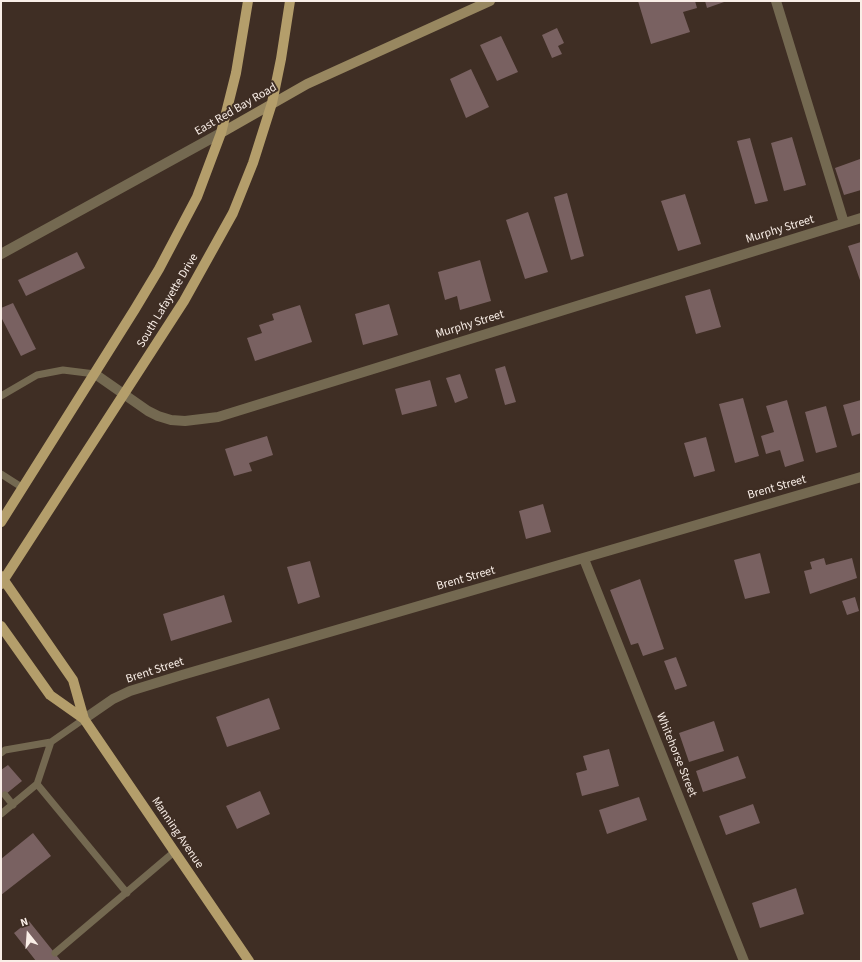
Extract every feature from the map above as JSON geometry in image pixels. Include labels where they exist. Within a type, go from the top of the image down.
[{"type":"main road","name":"South Lafayette Drive","points":[[1,522],[95,374],[180,230],[210,165],[221,133],[236,73],[248,1]]},
{"type":"main road","name":"South Lafayette Drive","points":[[2,580],[124,395],[207,262],[233,213],[253,164],[272,103],[281,59],[290,1]]},
{"type":"main road","name":"Manning Avenue","points":[[2,580],[73,680],[84,719],[249,961]]},
{"type":"main road","name":"Manning Avenue","points":[[1,626],[50,695],[84,719]]},
{"type":"street","points":[[776,1],[844,223]]},
{"type":"street","name":"East Red Bay Road","points":[[1,254],[57,222],[191,151],[307,84],[483,2]]},
{"type":"street","name":"Murphy Street","points":[[95,374],[148,411],[171,420],[201,420],[218,417],[861,218]]},
{"type":"street","name":"Brent Street","points":[[84,719],[113,699],[130,691],[861,478]]},
{"type":"street","name":"Whitehorse Street","points":[[584,559],[744,961]]},
{"type":"lane","points":[[1,396],[37,375],[63,370],[95,374]]},
{"type":"lane","points":[[1,474],[23,488]]},
{"type":"lane","points":[[1,753],[5,750],[51,742],[84,719]]},
{"type":"lane","points":[[1,814],[37,784],[51,742]]},
{"type":"lane","points":[[37,784],[127,893]]},
{"type":"lane","points":[[5,795],[12,805]]},
{"type":"lane","points":[[55,953],[174,852]]},
{"type":"building","points":[[638,1],[695,1],[697,8],[683,12],[690,32],[651,44]]},
{"type":"building","points":[[705,1],[727,1],[707,8]]},
{"type":"building","points":[[557,28],[564,43],[558,46],[562,54],[552,58],[542,35]]},
{"type":"building","points":[[501,36],[518,72],[497,81],[480,45]]},
{"type":"building","points":[[471,69],[489,107],[466,118],[450,79]]},
{"type":"building","points":[[792,137],[806,185],[784,191],[771,143]]},
{"type":"building","points":[[750,138],[768,201],[755,204],[737,141]]},
{"type":"building","points":[[860,159],[861,190],[844,195],[835,168]]},
{"type":"building","points":[[567,193],[584,256],[571,260],[554,197]]},
{"type":"building","points":[[685,194],[701,244],[678,251],[661,201]]},
{"type":"building","points":[[528,212],[548,272],[525,279],[506,220]]},
{"type":"building","points":[[861,242],[861,283],[848,246]]},
{"type":"building","points":[[77,252],[85,268],[26,296],[18,280]]},
{"type":"building","points":[[480,260],[491,301],[460,310],[457,296],[445,300],[438,272]]},
{"type":"building","points":[[710,289],[721,327],[696,334],[685,296]]},
{"type":"building","points":[[13,303],[36,349],[21,356],[1,317],[1,308]]},
{"type":"building","points":[[389,304],[398,335],[363,345],[355,314]]},
{"type":"building","points":[[300,305],[312,342],[255,361],[247,338],[262,333],[259,325],[274,320],[272,314]]},
{"type":"building","points":[[505,366],[516,402],[505,405],[495,369]]},
{"type":"building","points":[[460,374],[468,398],[455,403],[446,378]]},
{"type":"building","points":[[430,380],[437,406],[402,415],[395,389]]},
{"type":"building","points":[[743,398],[759,456],[735,463],[719,404]]},
{"type":"building","points":[[787,400],[804,461],[785,467],[780,450],[766,454],[761,436],[774,432],[766,406]]},
{"type":"building","points":[[861,400],[861,433],[852,436],[843,405]]},
{"type":"building","points":[[826,406],[837,447],[816,453],[805,412]]},
{"type":"building","points":[[267,436],[273,455],[249,463],[252,471],[234,476],[225,449]]},
{"type":"building","points":[[706,437],[715,471],[694,477],[684,443]]},
{"type":"building","points":[[543,504],[551,532],[526,539],[519,511]]},
{"type":"building","points":[[760,553],[770,593],[745,599],[734,560]]},
{"type":"building","points":[[824,558],[826,565],[852,558],[857,578],[810,594],[804,571],[812,569],[810,562]]},
{"type":"building","points":[[310,561],[320,597],[298,604],[287,567]]},
{"type":"building","points":[[640,579],[664,649],[643,656],[638,643],[631,645],[610,590]]},
{"type":"building","points":[[224,595],[232,622],[171,641],[163,614]]},
{"type":"building","points":[[855,597],[859,611],[847,615],[842,601]]},
{"type":"building","points":[[676,657],[687,686],[675,690],[664,661]]},
{"type":"building","points":[[269,698],[280,729],[227,747],[216,717]]},
{"type":"building","points":[[714,721],[724,751],[689,762],[679,733]]},
{"type":"building","points":[[609,749],[619,786],[582,796],[576,773],[587,770],[583,756]]},
{"type":"building","points":[[738,756],[746,778],[703,792],[696,771]]},
{"type":"building","points":[[8,765],[22,781],[1,798],[1,770]]},
{"type":"building","points":[[260,791],[270,814],[237,829],[226,806]]},
{"type":"building","points":[[639,797],[647,820],[607,834],[599,810]]},
{"type":"building","points":[[753,804],[760,823],[726,835],[719,816]]},
{"type":"building","points":[[33,833],[51,856],[1,895],[1,859]]},
{"type":"building","points":[[796,888],[804,914],[760,928],[752,903]]},
{"type":"building","points":[[29,921],[61,961],[36,961],[14,933]]}]
